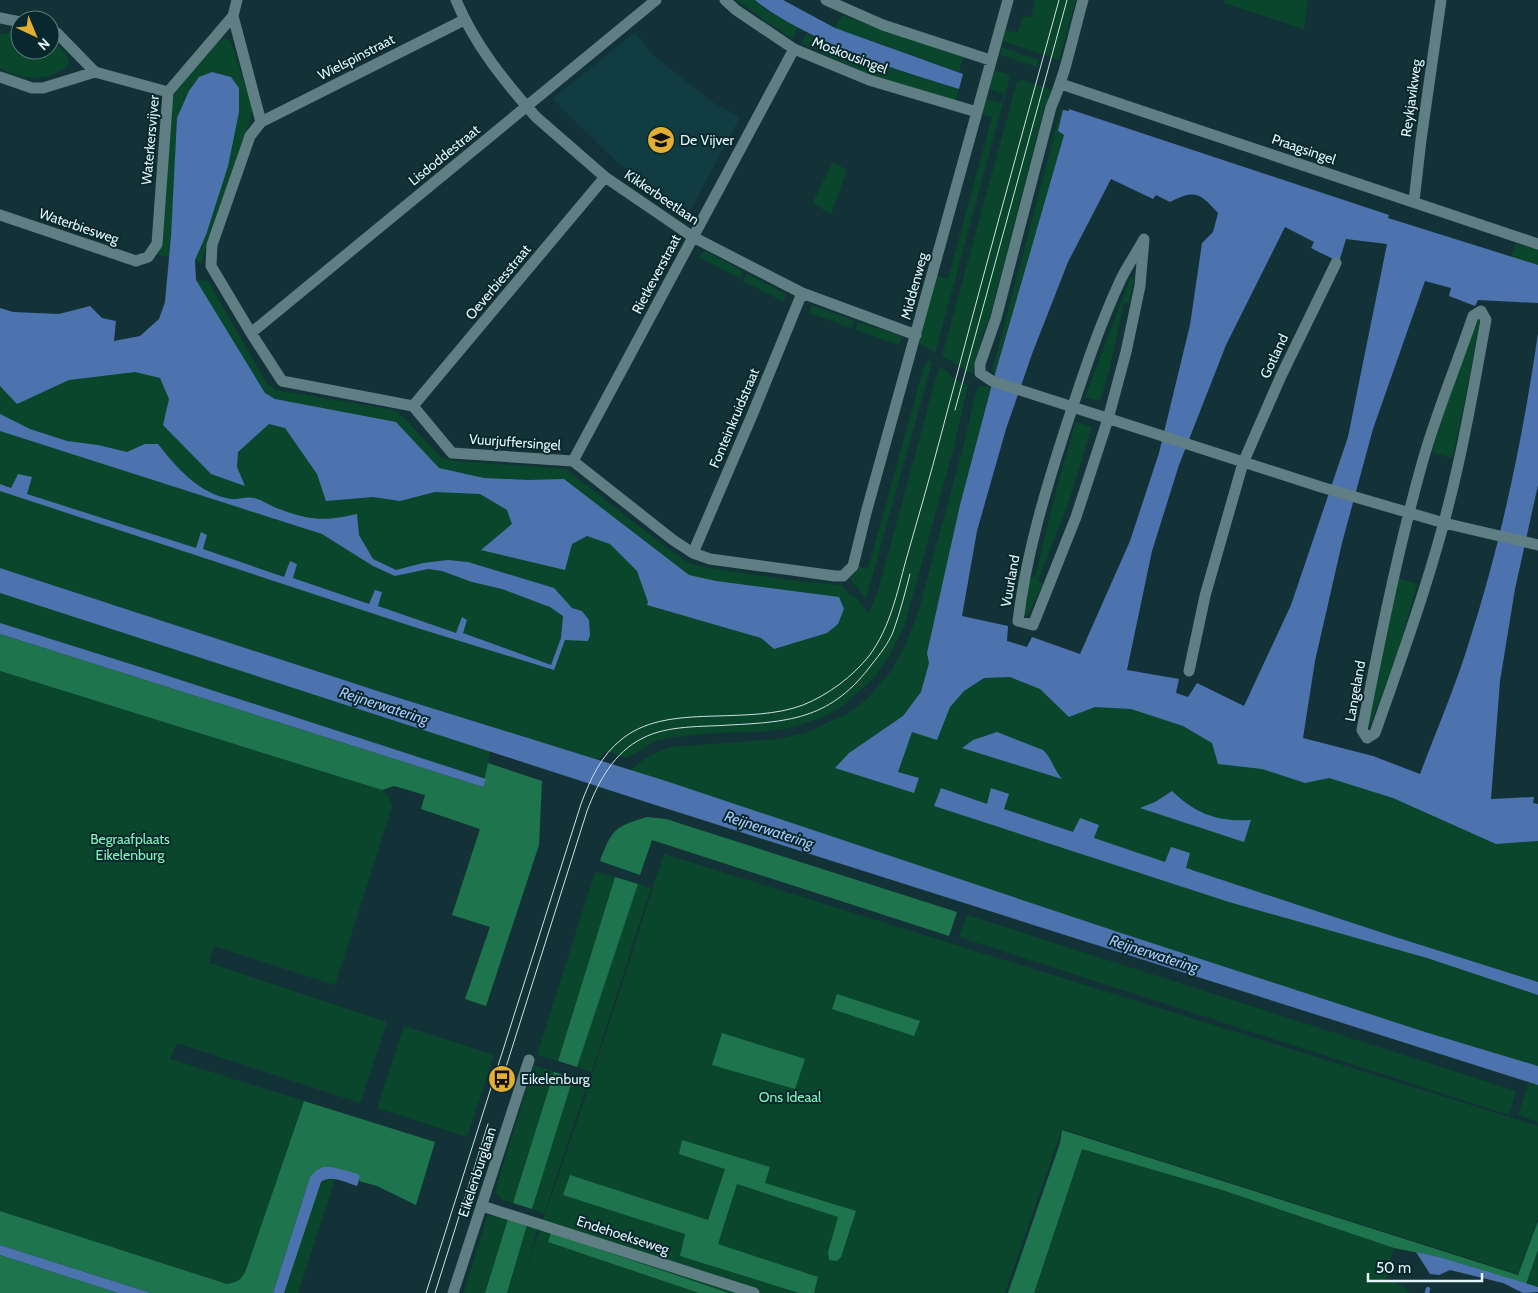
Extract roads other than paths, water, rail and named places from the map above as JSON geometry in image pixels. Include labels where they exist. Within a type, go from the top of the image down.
[{"type":"street","name":"Waterkersvijver","points":[[236,0],[233,16],[261,122]]},
{"type":"street","name":"Kikkerbeetlaan","points":[[456,0],[464,20],[486,55],[536,117],[605,177],[693,237],[802,293],[916,335]]},
{"type":"street","name":"Lisdoddestraat","points":[[250,333],[656,0]]},
{"type":"street","name":"Moskousingel","points":[[725,0],[736,10],[794,49],[869,80],[977,112]]},
{"type":"street","points":[[826,0],[883,25],[990,60]]},
{"type":"street","name":"Middenweg","points":[[843,576],[853,566],[990,60],[1008,0]]},
{"type":"street","points":[[1083,0],[1064,65],[1061,84],[1052,107],[996,318],[980,364],[980,373],[992,381],[1243,463],[1444,523],[1538,545]]},
{"type":"street","name":"Reykjavikweg","points":[[1414,201],[1441,0]]},
{"type":"street","name":"Waterkersvijver","points":[[148,257],[157,244],[168,92],[233,16]]},
{"type":"street","name":"Wielspinstraat","points":[[261,122],[464,20]]},
{"type":"street","points":[[60,36],[95,72],[168,92]]},
{"type":"street","name":"Rietkeverstraat","points":[[573,461],[794,49]]},
{"type":"street","points":[[0,77],[32,88],[43,88],[95,72]]},
{"type":"street","name":"Praagsingel","points":[[1061,84],[1538,244]]},
{"type":"street","points":[[261,122],[250,136],[212,245],[211,266],[250,333],[282,381],[413,406]]},
{"type":"street","name":"Oeverbiesstraat","points":[[413,406],[605,177]]},
{"type":"street","name":"Waterbiesweg","points":[[0,215],[136,261],[148,257]]},
{"type":"street","name":"Vuurland","points":[[1144,239],[1140,286],[1126,352],[1108,419],[1076,517],[1032,625],[1018,621],[1023,581],[1043,500],[1072,408],[1097,336],[1122,278],[1144,239]]},
{"type":"street","name":"Gotland","points":[[1189,671],[1205,596],[1243,463],[1281,376],[1336,262]]},
{"type":"street","name":"Fonteinkruidstraat","points":[[693,553],[802,293]]},
{"type":"street","name":"Langeland","points":[[1482,311],[1486,320],[1459,465],[1444,523],[1416,616],[1375,733],[1367,738],[1362,730],[1385,614],[1424,457],[1473,316],[1482,311]]},
{"type":"street","name":"Vuurjuffersingel","points":[[413,406],[452,453],[573,461],[673,540],[693,553],[710,559],[843,576]]},
{"type":"street","name":"Eikelenburglaan","points":[[453,1293],[529,1060]]},
{"type":"street","name":"Endehoekseweg","points":[[482,1206],[754,1293]]},
{"type":"water","points":[[755,0],[783,0],[835,28],[963,74],[959,89],[897,69],[836,46],[786,21]]},
{"type":"water","points":[[212,72],[231,77],[239,88],[239,112],[228,166],[206,235],[195,260],[196,280],[265,393],[275,399],[396,422],[439,468],[484,478],[564,479],[689,575],[716,581],[839,597],[844,609],[838,624],[827,633],[774,649],[761,638],[647,605],[648,602],[637,571],[610,544],[587,536],[572,544],[565,570],[481,550],[512,524],[507,510],[480,494],[435,492],[400,501],[373,497],[326,501],[317,474],[285,428],[269,424],[238,452],[237,467],[245,486],[211,474],[163,425],[169,399],[160,378],[135,372],[69,380],[17,404],[0,386],[0,308],[13,312],[59,314],[90,306],[102,318],[116,321],[114,341],[140,336],[159,319],[165,302],[171,236],[177,118],[189,91],[199,77]]},
{"type":"water","points":[[1069,109],[1389,215],[1388,218],[1538,265],[1538,303],[1478,300],[1475,306],[1449,296],[1451,288],[1425,281],[1373,429],[1342,543],[1315,661],[1303,738],[1373,756],[1420,774],[1465,656],[1492,564],[1502,526],[1526,411],[1538,333],[1538,485],[1515,589],[1500,681],[1491,799],[1534,797],[1533,803],[1538,804],[1538,841],[1496,844],[1393,798],[1329,778],[1305,783],[1262,769],[1218,764],[1212,743],[1183,726],[1131,709],[1095,707],[1069,717],[1040,689],[1010,677],[984,678],[964,691],[950,707],[937,740],[912,732],[898,772],[919,778],[914,793],[835,768],[849,753],[903,716],[921,692],[929,663],[927,653],[960,505],[991,388],[1064,135],[1058,131],[1063,110],[1069,111]],"holes":[[[1111,179],[1153,199],[1156,195],[1170,202],[1186,195],[1197,195],[1218,213],[1213,232],[1202,243],[1190,325],[1159,453],[1130,541],[1080,654],[1032,637],[1027,647],[1007,641],[1008,626],[962,616],[977,531],[1006,429],[1032,354],[1068,262]],[[1285,227],[1314,242],[1311,248],[1339,262],[1346,239],[1387,244],[1348,437],[1291,605],[1244,706],[1197,683],[1188,697],[1176,693],[1179,679],[1127,670],[1152,551],[1179,465],[1226,345]]]},
{"type":"water","points":[[0,414],[30,429],[67,441],[98,445],[127,452],[145,444],[158,444],[172,462],[189,478],[209,492],[219,496],[231,499],[254,498],[278,509],[311,518],[328,519],[357,514],[359,535],[373,559],[396,570],[423,563],[448,560],[468,562],[554,588],[572,608],[582,611],[589,620],[590,635],[588,641],[565,640],[554,670],[414,627],[0,491],[0,484],[11,488],[18,474],[32,477],[27,494],[196,548],[201,532],[207,535],[203,549],[284,577],[290,561],[297,564],[293,578],[369,604],[375,590],[382,592],[378,606],[456,633],[462,617],[467,620],[463,633],[551,665],[561,638],[563,616],[550,607],[502,589],[472,582],[442,571],[428,569],[395,576],[373,566],[322,534],[0,431]]},
{"type":"water","name":"Reijnerwatering","points":[[0,568],[396,697],[666,781],[1121,933],[1425,1032],[1538,1066],[1538,1085],[646,802],[0,593]]},
{"type":"water","points":[[0,623],[486,779],[483,787],[0,634]]},
{"type":"water","points":[[997,732],[1043,750],[1062,779],[962,748],[973,740]]},
{"type":"water","points":[[941,788],[987,804],[991,788],[1009,794],[1004,809],[1073,832],[1080,818],[1099,825],[1094,838],[1165,862],[1171,847],[1190,853],[1186,868],[1538,982],[1538,995],[1427,958],[1229,902],[934,806]]},
{"type":"water","points":[[1172,791],[1190,806],[1208,815],[1228,820],[1251,820],[1244,842],[1140,808],[1155,802]]},
{"type":"water","points":[[323,1167],[332,1167],[358,1174],[360,1177],[357,1186],[334,1179],[321,1182],[284,1293],[273,1293],[310,1177]]},
{"type":"water","points":[[0,1245],[151,1293],[118,1293],[0,1255]]},
{"type":"water","points":[[1416,1252],[1443,1258],[1538,1287],[1538,1292],[1523,1293],[1503,1283],[1450,1270],[1439,1275],[1430,1274]]},
{"type":"waterway","points":[[1427,1293],[1428,1289]]},
{"type":"tram line","points":[[426,1293],[581,804],[592,777],[602,760],[615,745],[632,732],[655,723],[691,717],[771,713],[812,701],[839,685],[855,671],[869,656],[888,622],[1059,0]]},
{"type":"tram line","points":[[955,410],[1067,0]]},
{"type":"tram line","points":[[506,1067],[587,811],[596,789],[615,760],[633,744],[643,738],[663,731],[685,727],[752,724],[791,719],[809,714],[842,696],[857,682],[886,645],[896,625],[910,574]]},
{"type":"tram line","points":[[435,1293],[488,1124]]},
{"type":"place","name":"De Vijver","points":[[661,140]]},
{"type":"place","name":"Eikelenburg","points":[[502,1079]]},
{"type":"park label","name":"Begraafplaats Eikelenburg","points":[[130,848]]},
{"type":"park label","name":"Ons Ideaal","points":[[790,1097]]}]
